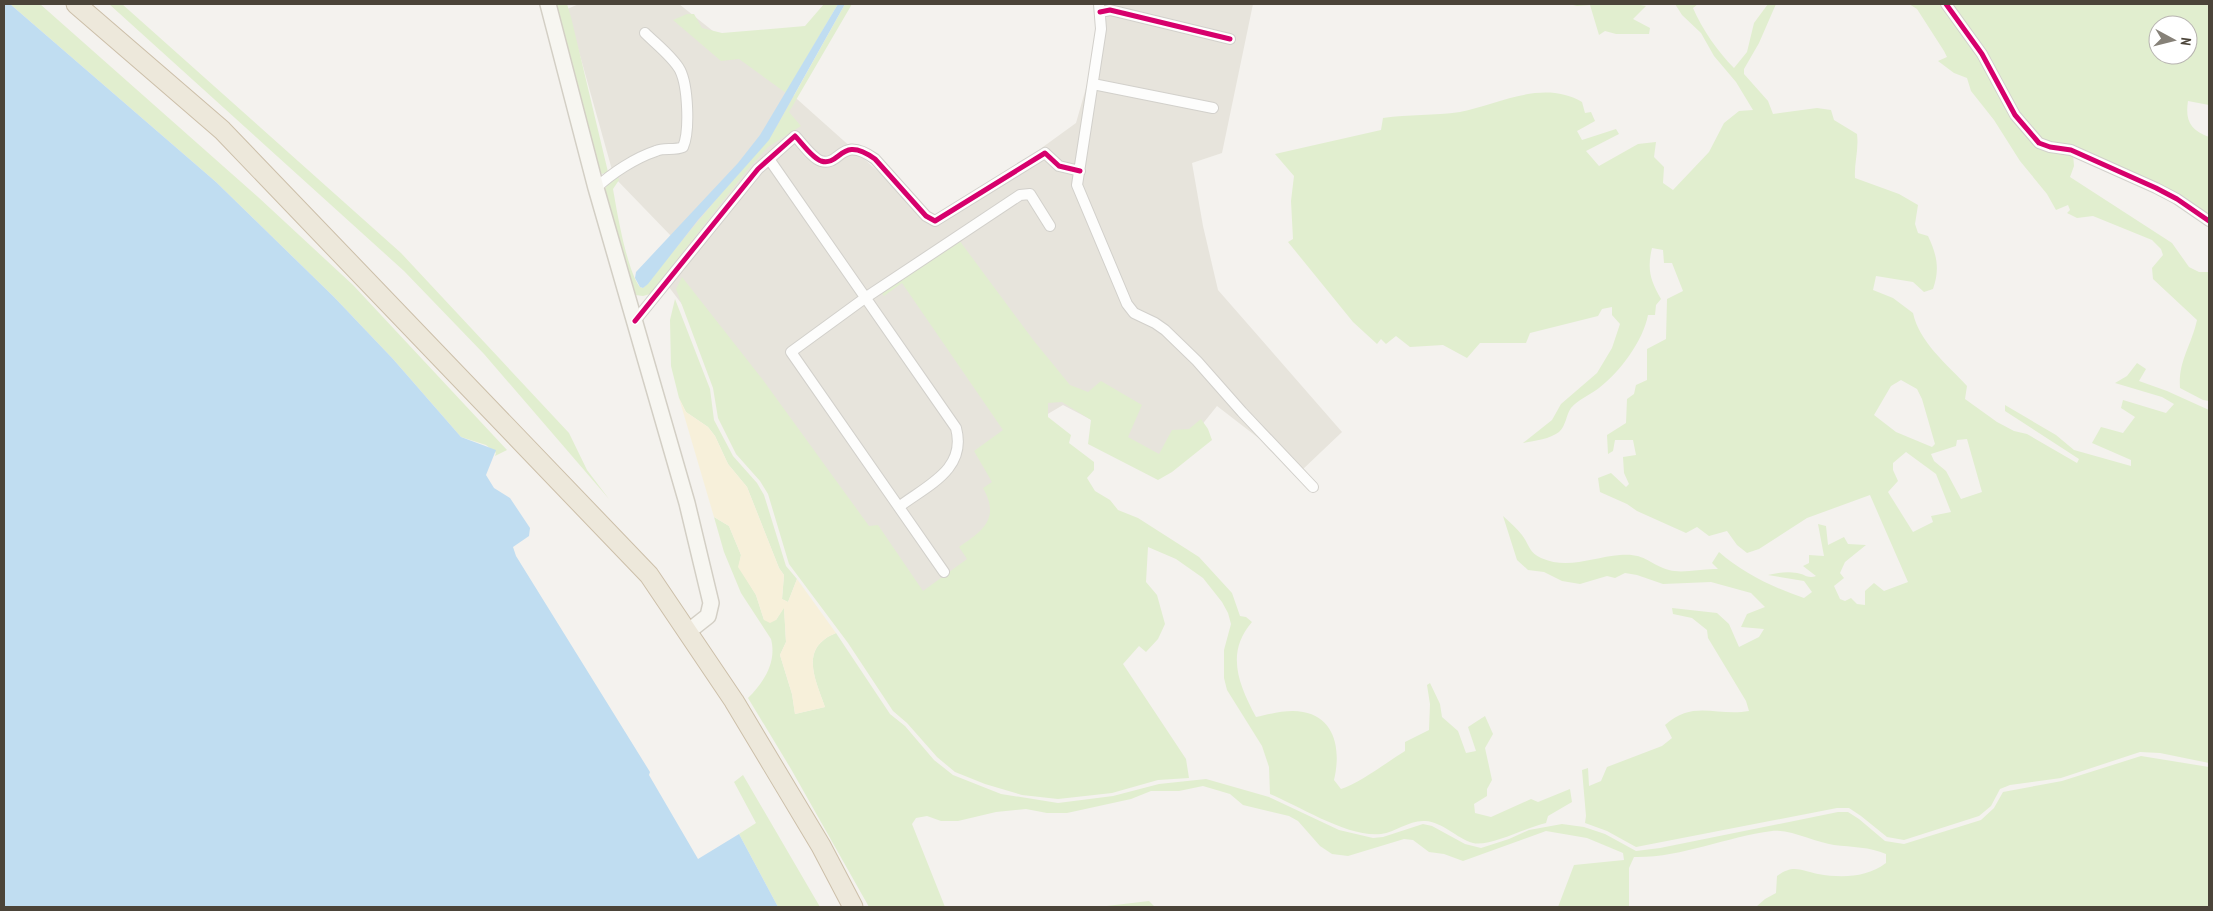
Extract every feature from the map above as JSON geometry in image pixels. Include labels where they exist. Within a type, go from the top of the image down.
[{"type":"highway","points":[[76,4],[222,130],[649,575],[689,632],[795,800],[853,907]]},
{"type":"main road","points":[[548,4],[596,188],[687,504],[711,602],[708,616],[689,632]]},
{"type":"street","points":[[1946,4],[1982,54],[2015,115],[2039,143],[2050,148],[2071,150],[2156,188],[2190,207],[2209,222]]},
{"type":"street","points":[[1230,39],[1105,7],[1077,185],[1127,304],[1134,313],[1155,322],[1197,361],[1313,487]]},
{"type":"street","points":[[596,188],[608,176],[658,150],[674,150],[683,147],[686,140],[686,102],[679,68],[645,33]]},
{"type":"street","points":[[1093,84],[1212,108]]},
{"type":"street","points":[[635,321],[746,184],[769,159],[795,136],[819,160],[826,161],[846,150],[858,148],[875,159],[926,216],[935,221],[1045,153],[1059,166],[1080,171]]},
{"type":"street","points":[[769,159],[956,428],[958,452],[954,462],[943,475],[900,506]]},
{"type":"street","points":[[944,572],[900,506],[791,352],[865,298],[1020,195],[1030,194],[1050,226]]},
{"type":"shaded area","points":[[579,4],[679,4],[788,91],[937,224],[1076,123],[1110,4],[1253,4],[1222,153],[1192,163],[1203,226],[1218,290],[1342,432],[1301,471],[1217,406],[1172,462],[1063,405],[997,444],[1043,520],[922,620],[659,274],[672,237],[614,177],[567,9]]},
{"type":"green space","points":[[10,4],[40,4],[258,197],[353,285],[507,450],[495,456],[496,453],[486,445],[461,437],[393,359],[334,297],[216,182]]},
{"type":"green space","points":[[109,4],[122,4],[401,253],[569,433],[587,470],[609,499],[484,354],[404,271]]},
{"type":"green space","points":[[555,4],[567,4],[571,17],[608,172],[602,174],[599,170]]},
{"type":"green space","points":[[824,4],[838,4],[786,93],[739,59],[721,61],[673,20],[687,14],[694,14],[702,28],[722,33],[805,26]]},
{"type":"green space","points":[[845,4],[852,4],[789,112],[801,126],[768,147],[748,169],[650,294],[643,296],[635,295],[604,191],[608,183],[618,176],[619,180],[613,189],[623,241],[635,279],[640,287],[643,288],[777,126]]},
{"type":"green space","points":[[1569,4],[1635,4],[1646,6],[1633,19],[1650,28],[1649,34],[1616,34],[1605,31],[1599,35],[1590,5],[1577,6]]},
{"type":"green space","points":[[1675,4],[1698,4],[1693,8],[1701,24],[1716,48],[1734,68],[1747,52],[1754,23],[1768,4],[1776,4],[1759,43],[1744,69],[1744,74],[1768,101],[1773,114],[1817,108],[1831,110],[1834,120],[1857,134],[1855,178],[1899,194],[1918,205],[1915,224],[1918,233],[1928,236],[1934,249],[1937,268],[1933,289],[1924,292],[1913,282],[1876,276],[1873,290],[1893,298],[1913,313],[1916,324],[1927,343],[1967,386],[1965,399],[1997,422],[2014,431],[2027,434],[2077,463],[2079,459],[2005,411],[2005,405],[2056,435],[2074,450],[2131,466],[2131,460],[2092,443],[2101,427],[2123,433],[2135,417],[2121,408],[2123,400],[2166,413],[2174,404],[2162,397],[2115,383],[2127,376],[2137,363],[2146,369],[2139,381],[2209,410],[2209,763],[2160,753],[2140,752],[2061,778],[2010,785],[2000,789],[1991,806],[1979,816],[1904,840],[1887,837],[1849,808],[1837,808],[1636,847],[1607,831],[1585,823],[1582,770],[1588,768],[1589,786],[1601,781],[1607,767],[1662,746],[1672,738],[1665,725],[1686,713],[1696,711],[1749,711],[1746,701],[1708,638],[1707,630],[1692,618],[1673,614],[1672,608],[1717,613],[1729,624],[1739,647],[1759,637],[1764,629],[1741,627],[1747,614],[1765,607],[1751,593],[1711,582],[1663,584],[1625,573],[1615,578],[1607,576],[1580,584],[1562,581],[1544,572],[1528,570],[1517,560],[1503,516],[1522,535],[1534,554],[1551,561],[1571,563],[1610,556],[1629,555],[1641,557],[1669,570],[1687,571],[1718,569],[1712,563],[1719,552],[1738,567],[1759,579],[1781,590],[1804,598],[1812,592],[1804,581],[1768,575],[1789,572],[1808,577],[1816,576],[1803,566],[1809,563],[1809,555],[1824,556],[1818,524],[1826,526],[1828,545],[1844,537],[1848,544],[1866,545],[1845,562],[1840,573],[1844,578],[1834,586],[1840,599],[1845,601],[1851,598],[1857,604],[1865,605],[1865,591],[1874,583],[1884,591],[1908,582],[1870,495],[1807,518],[1759,549],[1747,553],[1737,545],[1727,531],[1709,536],[1697,527],[1686,533],[1600,492],[1598,478],[1611,473],[1626,487],[1629,484],[1624,473],[1623,457],[1636,455],[1633,440],[1615,440],[1613,451],[1608,454],[1607,435],[1626,423],[1627,399],[1634,394],[1636,385],[1647,380],[1647,349],[1666,339],[1667,299],[1683,291],[1672,263],[1664,263],[1663,250],[1652,248],[1650,262],[1650,274],[1661,299],[1656,305],[1655,315],[1648,315],[1641,335],[1630,355],[1615,374],[1596,391],[1577,402],[1571,408],[1559,432],[1547,438],[1523,443],[1552,420],[1561,404],[1597,373],[1612,348],[1620,324],[1612,315],[1612,307],[1602,309],[1598,316],[1530,333],[1526,343],[1480,343],[1467,358],[1443,345],[1410,347],[1396,336],[1386,344],[1381,339],[1377,344],[1353,322],[1288,242],[1293,239],[1291,201],[1294,176],[1275,154],[1381,130],[1383,118],[1460,112],[1521,95],[1552,93],[1567,95],[1582,102],[1585,113],[1591,112],[1595,121],[1577,131],[1582,140],[1616,129],[1619,134],[1586,151],[1599,166],[1638,144],[1656,142],[1654,157],[1664,167],[1663,183],[1673,190],[1709,152],[1724,123],[1739,111],[1753,110],[1736,82],[1714,56],[1701,33],[1682,15]],"holes":[[[1901,380],[1917,389],[1922,399],[1935,444],[1932,447],[1896,432],[1874,415],[1891,386]],[[1967,439],[1982,492],[1961,499],[1946,471],[1934,461],[1931,454],[1956,446],[1957,440]],[[1906,452],[1936,474],[1951,512],[1931,516],[1933,522],[1913,532],[1888,492],[1898,481],[1893,470],[1893,463]]]},
{"type":"green space","points":[[1909,4],[1943,4],[1957,20],[2025,133],[2073,153],[2074,166],[2070,177],[2172,243],[2189,267],[2199,272],[2209,272],[2209,401],[2203,400],[2180,388],[2183,362],[2197,320],[2153,279],[2152,268],[2163,255],[2161,249],[2152,240],[2093,216],[2077,218],[2067,213],[2070,210],[2068,205],[2056,210],[2047,194],[2020,161],[1994,120],[1971,91],[1967,78],[1954,73],[1938,61],[1947,57],[1944,51],[1917,9]]},
{"type":"green space","points":[[1948,4],[2209,4],[2209,105],[2188,101],[2187,114],[2193,128],[2209,137],[2209,220],[2191,206],[2050,146],[2031,133]]},
{"type":"green space","points":[[959,240],[1034,341],[1070,385],[1088,392],[1101,381],[1142,405],[1128,437],[1159,454],[1172,430],[1189,429],[1201,419],[1208,429],[1212,440],[1172,472],[1158,480],[1088,444],[1091,420],[1062,402],[1048,403],[1048,417],[1071,435],[1069,443],[1094,462],[1094,470],[1087,478],[1095,491],[1110,500],[1118,510],[1138,518],[1199,557],[1232,593],[1240,616],[1246,617],[1252,622],[1239,645],[1237,657],[1240,681],[1256,717],[1279,712],[1297,711],[1314,715],[1323,721],[1334,737],[1337,758],[1334,780],[1341,789],[1365,777],[1405,751],[1405,742],[1429,730],[1430,704],[1427,685],[1430,683],[1440,704],[1442,717],[1458,731],[1466,753],[1476,751],[1468,727],[1485,716],[1493,734],[1485,748],[1492,780],[1487,789],[1487,796],[1474,804],[1475,813],[1491,817],[1531,799],[1538,802],[1570,789],[1572,802],[1548,816],[1546,823],[1489,842],[1473,843],[1438,824],[1425,821],[1413,822],[1381,834],[1354,831],[1324,820],[1270,794],[1269,767],[1262,746],[1227,690],[1224,678],[1224,650],[1231,624],[1228,613],[1222,602],[1203,578],[1176,559],[1148,547],[1146,582],[1157,595],[1165,624],[1158,639],[1146,652],[1139,646],[1123,664],[1186,759],[1189,778],[1158,780],[1112,793],[1058,799],[1022,795],[985,784],[955,772],[937,757],[907,723],[893,711],[848,643],[789,564],[768,494],[760,481],[736,454],[718,418],[713,388],[676,289],[682,277],[763,380],[869,526],[878,525],[923,591],[967,559],[959,547],[976,535],[987,522],[990,507],[983,488],[992,482],[974,451],[1003,430],[902,283],[884,296],[879,290]]},
{"type":"green space","points":[[675,299],[710,389],[714,420],[733,456],[757,483],[764,495],[786,566],[797,579],[788,602],[782,599],[784,575],[779,568],[747,487],[728,464],[715,436],[708,427],[686,412],[679,398],[671,366],[670,320]]},
{"type":"green space","points":[[714,517],[729,526],[741,555],[739,567],[756,595],[764,620],[776,620],[784,607],[786,642],[780,655],[792,694],[795,714],[825,707],[814,675],[814,656],[817,647],[824,639],[836,633],[890,714],[905,726],[934,760],[953,775],[1001,794],[1058,803],[1113,796],[1159,784],[1206,779],[1269,797],[1339,830],[1373,838],[1383,837],[1423,824],[1432,826],[1465,844],[1481,848],[1529,830],[1562,824],[1584,827],[1605,834],[1636,851],[1660,848],[1838,812],[1848,812],[1885,841],[1904,844],[1981,820],[1994,808],[2003,792],[2062,781],[2141,756],[2209,767],[2209,907],[1756,907],[1776,893],[1777,876],[1788,870],[1797,869],[1818,874],[1853,876],[1870,872],[1886,863],[1886,854],[1880,852],[1827,844],[1787,832],[1772,831],[1686,851],[1634,857],[1629,868],[1629,907],[1558,907],[1574,865],[1624,860],[1623,853],[1587,838],[1546,831],[1463,861],[1444,854],[1429,852],[1413,840],[1404,839],[1348,856],[1332,854],[1320,846],[1298,821],[1289,816],[1243,805],[1230,794],[1203,786],[1179,791],[1151,791],[1131,799],[1067,813],[1047,813],[1026,809],[996,812],[958,821],[941,821],[927,816],[916,818],[912,824],[945,907],[869,907],[791,769],[748,698],[764,678],[771,664],[771,639],[741,593],[724,552]]},
{"type":"green space","points":[[743,775],[820,907],[778,907],[739,834],[756,823],[734,782]]},
{"type":"green space","points":[[1149,901],[1155,907],[1098,907]]},
{"type":"sand","points":[[679,398],[686,412],[708,427],[715,436],[728,464],[747,487],[779,568],[784,575],[782,599],[788,602],[797,579],[836,633],[824,639],[817,647],[814,656],[814,675],[825,707],[795,714],[792,694],[780,655],[786,642],[784,608],[776,620],[770,623],[764,620],[756,595],[738,567],[741,555],[729,526],[714,517]]},
{"type":"water","points":[[4,4],[10,4],[216,182],[334,297],[393,359],[461,437],[496,450],[486,475],[494,488],[510,498],[530,528],[529,536],[513,547],[516,556],[650,772],[649,775],[698,859],[739,834],[778,907],[4,907]]},
{"type":"water","points":[[838,4],[845,4],[769,140],[698,220],[648,284],[643,288],[640,287],[635,278],[636,272],[738,163],[760,135]]},
{"type":"cycle path","points":[[1946,4],[1982,54],[2015,115],[2039,143],[2050,147],[2071,150],[2156,188],[2177,199],[2209,221]]},
{"type":"cycle path","points":[[1100,12],[1110,10],[1230,39]]},
{"type":"cycle path","points":[[635,321],[758,169],[795,136],[811,154],[821,161],[828,162],[833,160],[848,150],[863,152],[875,159],[926,216],[935,221],[1045,153],[1059,166],[1080,171]]}]
